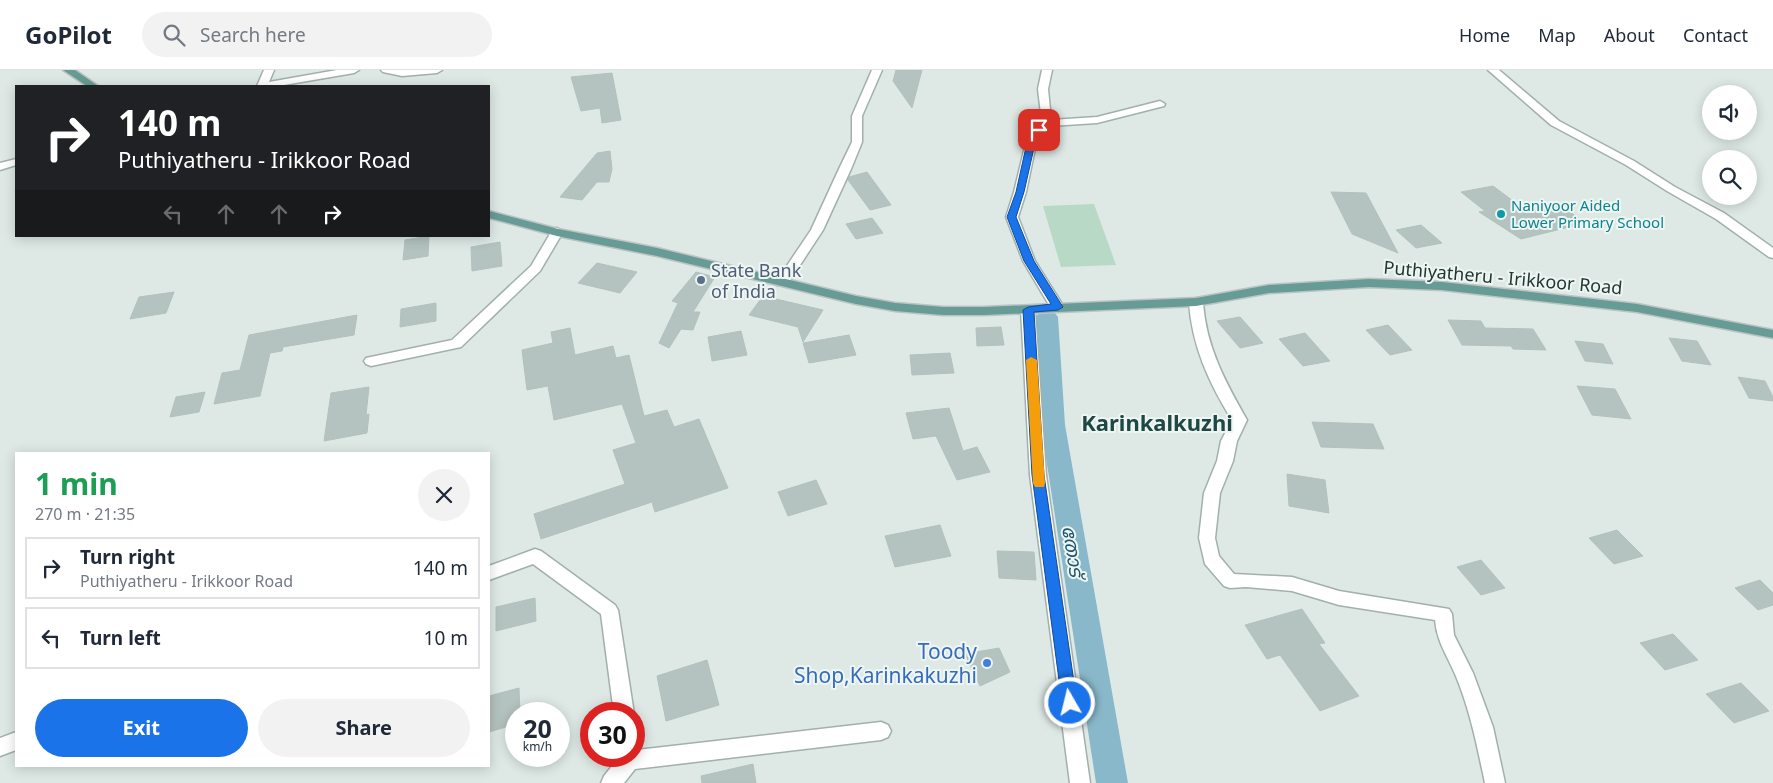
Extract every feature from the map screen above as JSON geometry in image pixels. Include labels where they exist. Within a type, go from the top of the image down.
[{"type":"main road","points":[[68,70],[91,85]]},
{"type":"main road","name":"Puthiyatheru - Irikkoor Road","points":[[490,214],[557,232],[656,252],[895,307],[943,311],[1028,310],[1058,307],[1196,302],[1268,289],[1369,283],[1442,286],[1637,308],[1773,334]]},
{"type":"street","points":[[262,85],[269,70]]},
{"type":"street","points":[[268,85],[354,70]]},
{"type":"street","points":[[386,70],[402,73],[437,70]]},
{"type":"street","points":[[782,282],[817,230],[845,170],[857,142],[857,116],[877,70]]},
{"type":"street","points":[[1046,123],[1043,108],[1044,77],[1047,70]]},
{"type":"street","points":[[1494,70],[1555,123],[1590,144],[1630,163],[1671,189],[1720,216],[1773,254]]},
{"type":"street","points":[[1058,307],[1029,261],[1012,217],[1020,192],[1032,138],[1046,123],[1086,122],[1160,104]]},
{"type":"street","points":[[0,167],[15,162]]},
{"type":"street","points":[[371,361],[456,344],[536,268],[557,232]]},
{"type":"street","points":[[1196,302],[1196,323],[1202,346],[1222,392],[1240,420],[1229,441],[1225,461],[1212,493],[1206,538],[1211,559],[1230,581],[1246,580],[1292,584],[1339,598],[1444,614],[1445,635],[1467,682],[1483,727],[1495,783]]},
{"type":"street","points":[[1028,310],[1038,475],[1080,783]]},
{"type":"street","points":[[490,572],[535,556],[609,610],[622,702]]},
{"type":"street","points":[[645,756],[881,731]]},
{"type":"street","points":[[0,747],[15,741]]},
{"type":"street","points":[[611,783],[623,767]]},
{"type":"green space","points":[[1094,204],[1116,265],[1061,267],[1043,206]]},
{"type":"building","points":[[896,70],[922,70],[912,108],[893,81]]},
{"type":"building","points":[[612,73],[621,120],[602,123],[600,108],[581,111],[571,77]]},
{"type":"building","points":[[610,151],[612,169],[609,182],[597,182],[582,200],[560,197],[597,153]]},
{"type":"building","points":[[867,172],[891,205],[870,210],[848,180],[849,177]]},
{"type":"building","name":"Naniyoor Aided Lower Primary School","points":[[1493,186],[1524,209],[1558,203],[1585,223],[1521,239],[1479,212],[1485,211],[1461,192]]},
{"type":"building","points":[[1331,192],[1366,193],[1398,253],[1352,234]]},
{"type":"building","points":[[872,218],[883,233],[856,239],[846,224]]},
{"type":"building","points":[[1421,225],[1442,243],[1416,248],[1396,230]]},
{"type":"building","points":[[429,237],[428,256],[403,260],[405,240]]},
{"type":"building","points":[[500,242],[502,266],[472,271],[471,247]]},
{"type":"building","points":[[597,263],[637,272],[620,293],[578,283]]},
{"type":"building","points":[[696,272],[715,277],[693,312],[700,312],[693,330],[681,329],[669,348],[659,343],[678,303],[672,301]]},
{"type":"building","points":[[174,292],[166,313],[130,319],[139,297]]},
{"type":"building","points":[[763,296],[823,310],[803,342],[798,327],[749,315]]},
{"type":"building","points":[[436,303],[436,321],[400,327],[401,309]]},
{"type":"building","points":[[357,315],[354,335],[283,347],[282,351],[270,353],[260,396],[214,404],[222,373],[240,370],[249,335]]},
{"type":"building","points":[[1240,317],[1263,343],[1240,348],[1217,321]]},
{"type":"building","points":[[1448,320],[1481,321],[1485,328],[1533,329],[1546,350],[1513,349],[1511,346],[1462,345]]},
{"type":"building","points":[[1388,325],[1412,350],[1390,355],[1366,330]]},
{"type":"building","points":[[1001,327],[1004,345],[977,346],[976,328]]},
{"type":"building","points":[[570,328],[575,355],[613,346],[616,358],[629,355],[644,416],[667,410],[674,427],[699,419],[728,488],[655,512],[652,502],[541,539],[534,514],[625,484],[613,450],[636,443],[622,404],[554,420],[548,386],[527,390],[522,350],[553,343],[551,332]]},
{"type":"building","points":[[741,331],[747,355],[712,361],[708,337]]},
{"type":"building","points":[[1305,333],[1330,361],[1303,366],[1279,339]]},
{"type":"building","points":[[849,335],[856,355],[809,363],[803,343]]},
{"type":"building","points":[[1669,338],[1697,341],[1711,365],[1682,361]]},
{"type":"building","points":[[1575,341],[1603,344],[1613,364],[1585,361]]},
{"type":"building","points":[[950,353],[954,373],[912,375],[910,355]]},
{"type":"building","points":[[1738,377],[1765,381],[1773,401],[1749,398]]},
{"type":"building","points":[[1577,386],[1615,389],[1631,419],[1592,415]]},
{"type":"building","points":[[369,387],[366,415],[369,414],[367,433],[324,441],[331,393]]},
{"type":"building","points":[[205,392],[199,412],[170,417],[176,397]]},
{"type":"building","points":[[949,408],[963,451],[977,447],[990,472],[957,480],[936,436],[913,439],[906,413]]},
{"type":"building","points":[[1312,422],[1373,424],[1384,449],[1321,447]]},
{"type":"building","points":[[1287,474],[1325,480],[1329,513],[1289,506]]},
{"type":"building","points":[[816,480],[827,504],[788,516],[778,492]]},
{"type":"building","points":[[940,525],[951,556],[895,567],[885,536]]},
{"type":"building","points":[[1617,530],[1643,556],[1614,564],[1589,538]]},
{"type":"building","points":[[997,551],[1034,552],[1036,580],[999,578]]},
{"type":"building","points":[[1481,560],[1505,588],[1481,595],[1457,567]]},
{"type":"building","points":[[1760,580],[1773,593],[1773,605],[1758,610],[1735,588]]},
{"type":"building","points":[[535,598],[536,621],[496,631],[496,607]]},
{"type":"building","points":[[1302,609],[1325,643],[1319,644],[1359,696],[1320,711],[1280,655],[1267,659],[1245,625]]},
{"type":"building","points":[[1673,634],[1698,660],[1665,670],[1640,643]]},
{"type":"building","name":"Toody Shop,Karinkakuzhi","points":[[999,648],[1010,672],[980,686],[965,654]]},
{"type":"building","points":[[707,660],[719,705],[666,721],[657,676]]},
{"type":"building","points":[[1741,683],[1769,711],[1734,723],[1706,694]]},
{"type":"building","points":[[519,688],[520,702],[505,702],[505,727],[490,732],[490,696]]},
{"type":"building","points":[[753,764],[756,783],[702,783],[701,776]]},
{"type":"waterway","name":"തോട്","points":[[1047,317],[1053,425],[1112,783]]},
{"type":"slow traffic","points":[[1031,360],[1039,483]]},
{"type":"place","name":"Naniyoor Aided Lower Primary School","points":[[1501,214]]},
{"type":"place","name":"State Bank of India","points":[[701,280]]},
{"type":"place","name":"Toody Shop,Karinkakuzhi","points":[[987,663]]},
{"type":"district","name":"Karinkalkuzhi","points":[[1157,422]]},
{"type":"route","points":[[1039,130],[1032,138],[1020,192],[1012,217],[1029,261],[1058,307],[1028,310],[1038,475],[1070,703]]}]
